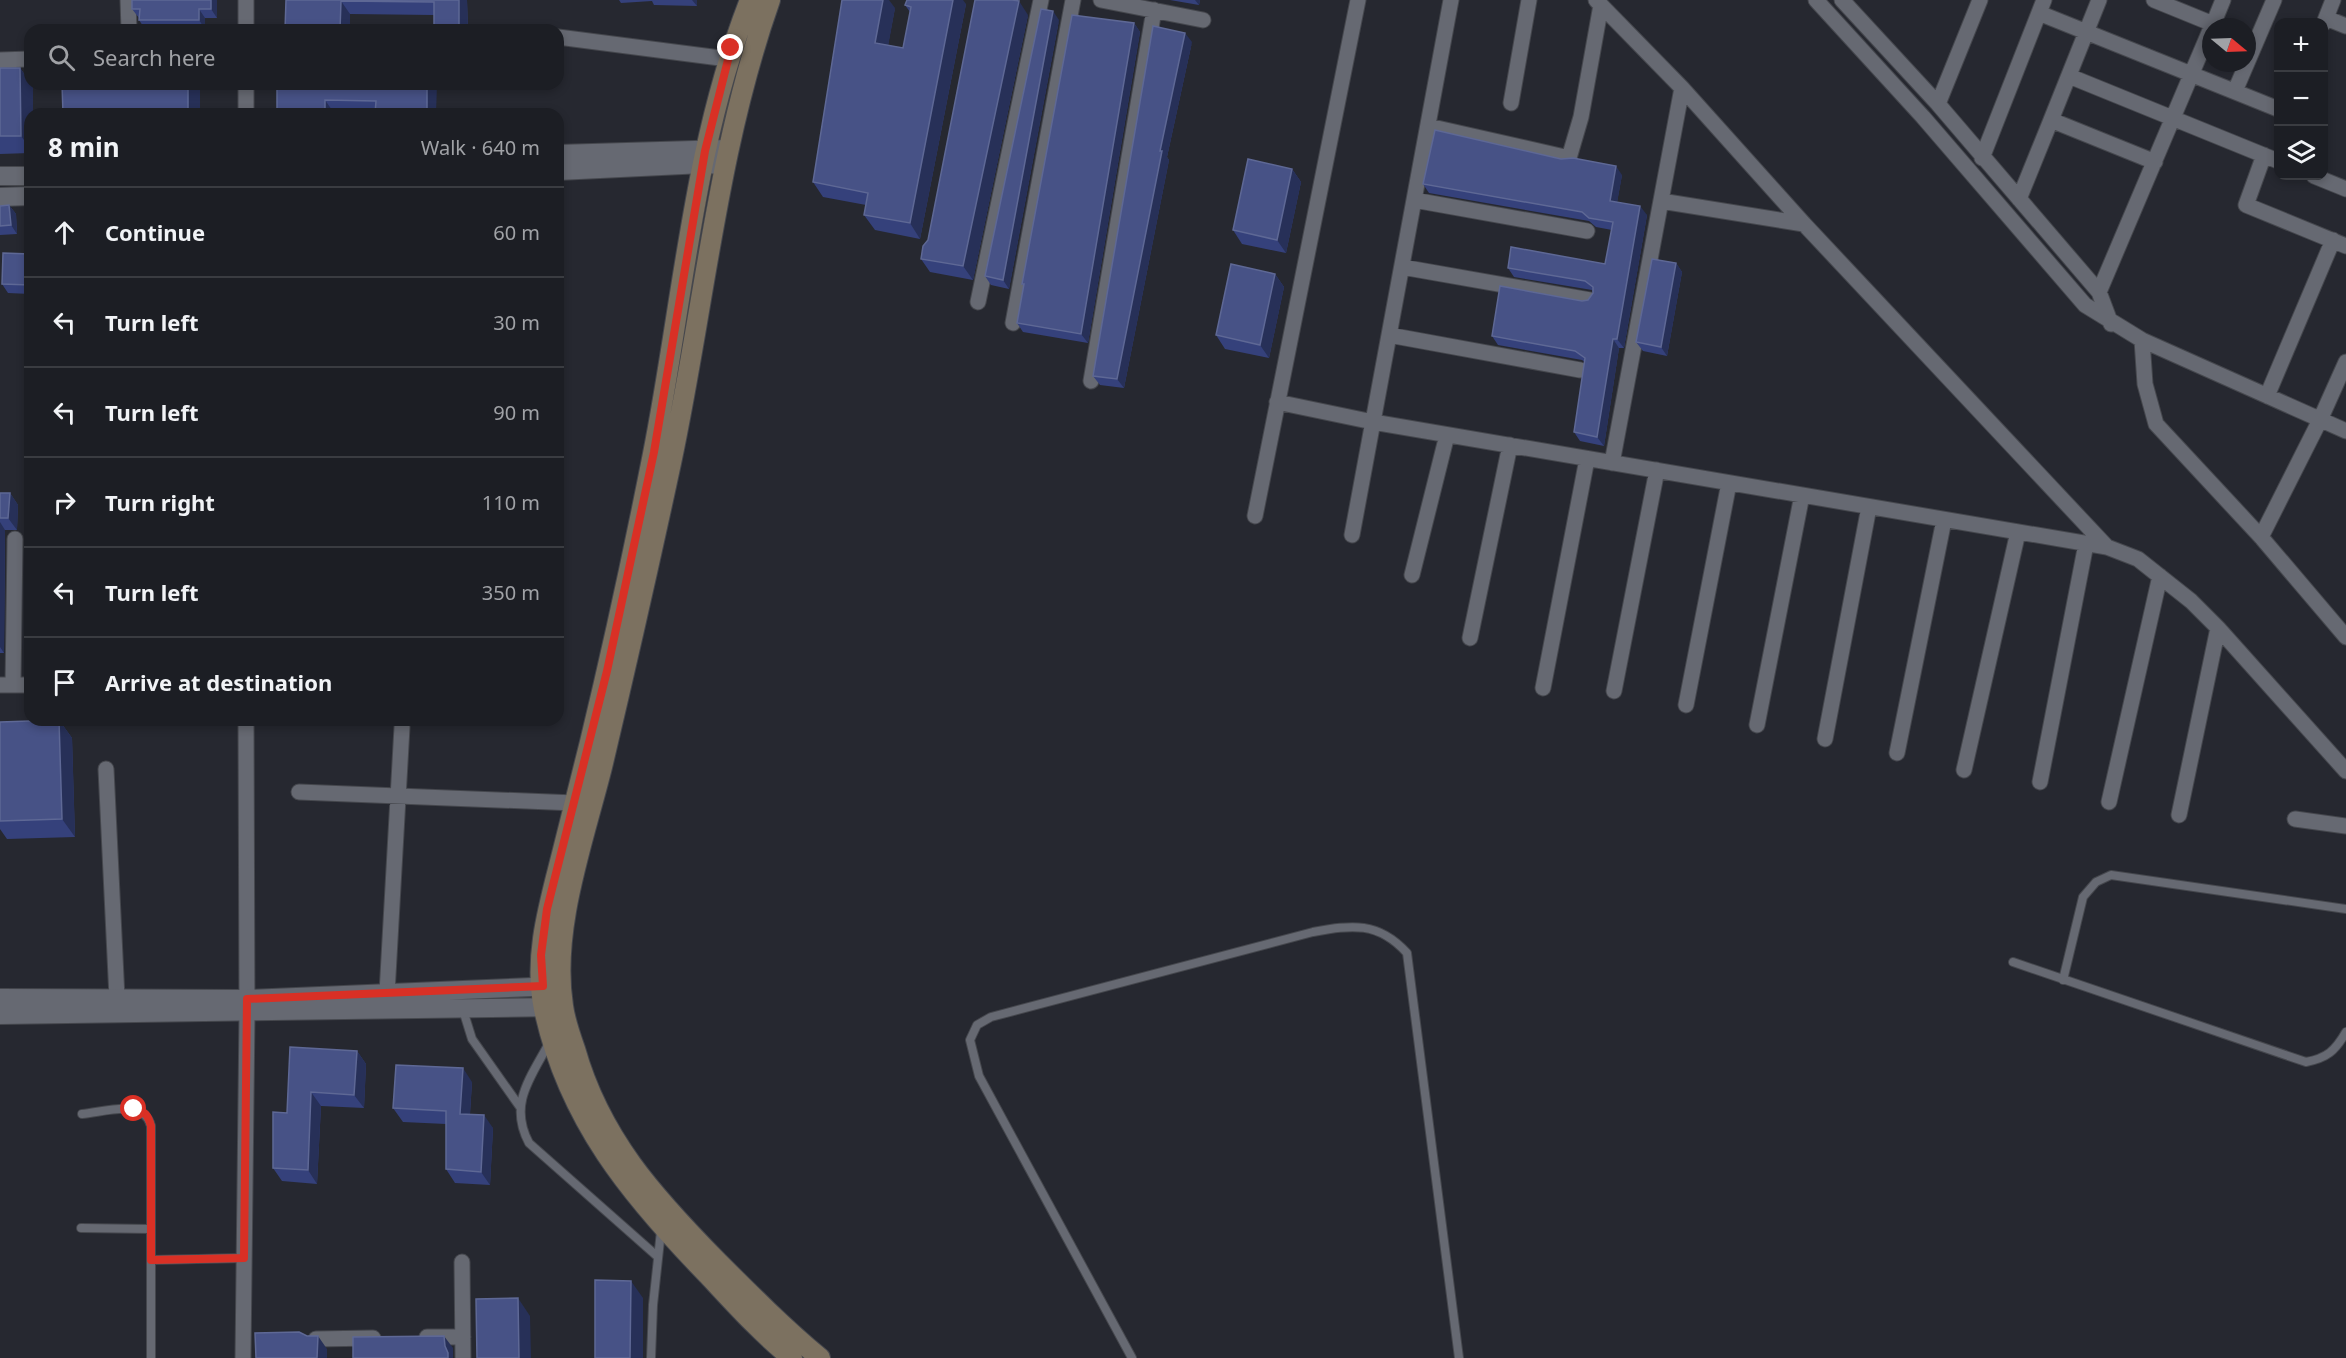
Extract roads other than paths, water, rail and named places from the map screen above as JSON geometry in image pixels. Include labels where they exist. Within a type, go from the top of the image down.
[{"type":"main road","points":[[552,986],[541,955],[547,909],[607,671],[654,452],[704,157],[728,59],[750,0]]},
{"type":"main road","points":[[770,0],[751,54],[726,157],[672,458],[624,676],[566,912],[552,986],[552,1036],[566,1082],[596,1143],[629,1189],[769,1340],[792,1358]]},
{"type":"main road","points":[[553,1007],[582,1076],[611,1136],[639,1178],[781,1326],[820,1358]]},
{"type":"street","points":[[128,0],[129,24]]},
{"type":"street","points":[[246,0],[246,24]]},
{"type":"street","points":[[978,302],[1041,0]]},
{"type":"street","points":[[1013,323],[1073,0]]},
{"type":"street","points":[[1101,0],[1145,6],[1203,20]]},
{"type":"street","points":[[1255,516],[1358,0]]},
{"type":"street","points":[[1352,535],[1451,0]]},
{"type":"street","points":[[1511,103],[1529,0]]},
{"type":"street","points":[[1816,0],[1923,117],[2085,305],[2111,324],[2142,340],[2346,431]]},
{"type":"street","points":[[1842,0],[1938,104],[2099,292],[2111,324]]},
{"type":"street","points":[[1938,104],[1980,0]]},
{"type":"street","points":[[2019,199],[2099,0]]},
{"type":"street","points":[[2154,0],[2202,22]]},
{"type":"street","points":[[2215,18],[2223,0]]},
{"type":"street","points":[[2235,91],[2274,0]]},
{"type":"street","points":[[2325,18],[2333,0]]},
{"type":"street","points":[[1428,126],[1569,158],[1581,117],[1598,3]]},
{"type":"street","points":[[1598,3],[1682,88],[1804,224],[2107,548]]},
{"type":"street","points":[[1091,381],[1145,6]]},
{"type":"street","points":[[1982,158],[2042,6],[2087,32],[2274,107]]},
{"type":"street","points":[[2328,21],[2346,26]]},
{"type":"street","points":[[564,38],[728,59]]},
{"type":"street","points":[[2099,292],[2202,50]]},
{"type":"street","points":[[0,60],[24,59]]},
{"type":"street","points":[[2069,76],[2274,159]]},
{"type":"street","points":[[1612,463],[1682,88]]},
{"type":"street","points":[[246,90],[246,108]]},
{"type":"street","points":[[2051,120],[2155,162]]},
{"type":"street","points":[[564,154],[726,157]]},
{"type":"street","points":[[2264,155],[2246,205],[2339,243],[2267,396]]},
{"type":"street","points":[[564,170],[704,157]]},
{"type":"street","points":[[0,177],[24,176]]},
{"type":"street","points":[[2324,180],[2346,189]]},
{"type":"street","points":[[0,197],[24,196]]},
{"type":"street","points":[[1414,200],[1587,231]]},
{"type":"street","points":[[1661,201],[1804,224]]},
{"type":"street","points":[[1402,267],[1590,300]]},
{"type":"street","points":[[1389,335],[1580,370]]},
{"type":"street","points":[[2142,340],[2145,384],[2156,424],[2261,537],[2346,637]]},
{"type":"street","points":[[2261,537],[2320,420],[2346,362]]},
{"type":"street","points":[[1277,402],[1373,422],[2107,548],[2138,559],[2218,628],[2346,771]]},
{"type":"street","points":[[1413,575],[1447,435]]},
{"type":"street","points":[[1470,638],[1510,445]]},
{"type":"street","points":[[1543,688],[1587,459]]},
{"type":"street","points":[[1614,691],[1657,470]]},
{"type":"street","points":[[1686,705],[1729,483]]},
{"type":"street","points":[[1757,724],[1802,495]]},
{"type":"street","points":[[1825,739],[1869,507]]},
{"type":"street","points":[[1897,753],[1944,520]]},
{"type":"street","points":[[1964,770],[2018,532]]},
{"type":"street","points":[[15,539],[6,685],[24,685]]},
{"type":"street","points":[[2040,782],[2086,544]]},
{"type":"street","points":[[2109,802],[2160,576]]},
{"type":"street","points":[[2179,815],[2218,628]]},
{"type":"street","points":[[243,1358],[247,1006],[246,726]]},
{"type":"street","points":[[387,993],[402,727]]},
{"type":"street","points":[[106,769],[117,998]]},
{"type":"street","points":[[299,792],[575,803]]},
{"type":"street","points":[[2295,819],[2346,826]]},
{"type":"street","points":[[0,1015],[247,1006],[387,993],[552,986]]},
{"type":"street","points":[[0,998],[117,998],[247,1006],[462,1009],[553,1007]]},
{"type":"street","points":[[462,1262],[463,1358]]},
{"type":"street","points":[[406,1338],[463,1337]]},
{"type":"street","points":[[316,1339],[384,1338]]},
{"type":"lane","points":[[2063,980],[2083,897],[2096,882],[2111,875],[2346,909]]},
{"type":"lane","points":[[1132,1358],[979,1076],[970,1047],[970,1040],[977,1025],[991,1017],[1313,932],[1348,926],[1376,930],[1392,936],[1407,952],[1459,1358]]},
{"type":"lane","points":[[2013,962],[2306,1062],[2324,1058],[2336,1049],[2346,1032]]},
{"type":"lane","points":[[462,1009],[472,1039],[520,1107]]},
{"type":"lane","points":[[552,1036],[525,1086],[520,1107],[521,1128],[529,1143],[658,1257]]},
{"type":"lane","points":[[82,1114],[134,1109],[143,1111],[149,1117],[151,1358]]},
{"type":"lane","points":[[651,1358],[653,1305],[662,1226]]},
{"type":"lane","points":[[81,1228],[151,1228]]},
{"type":"lane","points":[[151,1260],[244,1258]]}]
